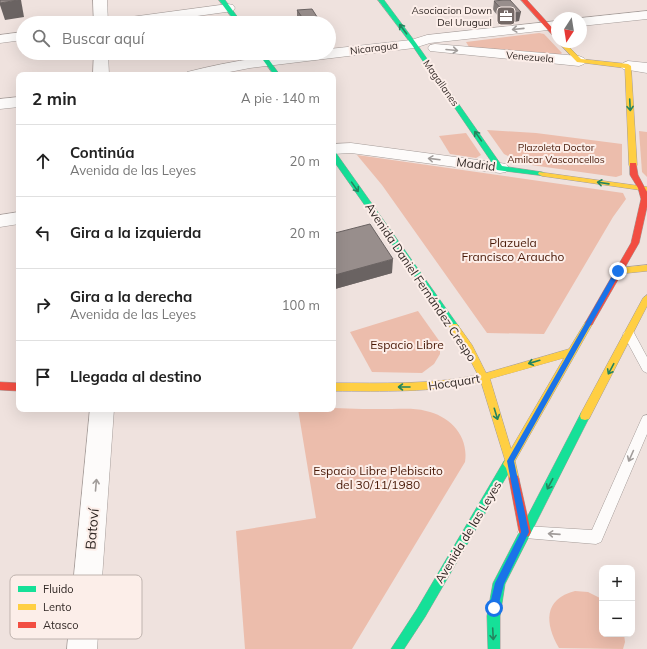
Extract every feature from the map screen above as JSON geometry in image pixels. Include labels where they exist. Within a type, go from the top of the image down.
[{"type":"main road","name":"Magallanes","points":[[381,0],[414,44],[500,168]]},
{"type":"main road","points":[[524,0],[551,24]]},
{"type":"main road","points":[[225,4],[234,16]]},
{"type":"main road","points":[[566,48],[578,61]]},
{"type":"main road","points":[[266,60],[275,72]]},
{"type":"main road","name":"Venezuela","points":[[578,61],[628,66]]},
{"type":"main road","points":[[628,66],[634,175],[644,189]]},
{"type":"main road","name":"Avenida Daniel Fernández Crespo","points":[[336,159],[469,348],[484,377],[510,461],[525,532]]},
{"type":"main road","name":"Madrid","points":[[500,168],[644,189]]},
{"type":"main road","name":"Avenida de las Leyes","points":[[397,649],[510,461],[571,352],[635,243],[645,199],[644,189]]},
{"type":"main road","name":"Avenida de las Leyes","points":[[635,243],[647,233]]},
{"type":"main road","points":[[618,271],[647,268]]},
{"type":"main road","points":[[494,649],[492,631],[494,608],[500,583],[647,298]]},
{"type":"main road","name":"Hocquart","points":[[336,388],[415,387],[449,384],[484,377],[571,352]]},
{"type":"main road","points":[[0,386],[16,387]]},
{"type":"main road","name":"Avenida de las Leyes","points":[[410,647],[420,613]]},
{"type":"street","points":[[100,0],[101,16]]},
{"type":"street","points":[[156,16],[225,4]]},
{"type":"street","points":[[587,21],[647,15]]},
{"type":"street","name":"Nicaragua","points":[[336,51],[414,44],[427,39],[551,25]]},
{"type":"street","points":[[0,39],[16,37]]},
{"type":"street","name":"Venezuela","points":[[414,44],[433,48],[578,61]]},
{"type":"street","points":[[101,60],[101,72]]},
{"type":"street","name":"Nicaragua","points":[[204,72],[252,60]]},
{"type":"street","name":"Venezuela","points":[[628,66],[647,68]]},
{"type":"street","points":[[0,104],[16,102]]},
{"type":"street","name":"Madrid","points":[[336,149],[352,148],[500,168]]},
{"type":"street","points":[[0,221],[16,218]]},
{"type":"street","name":"Batoví","points":[[88,575],[102,412]]},
{"type":"street","name":"Batoví","points":[[82,649],[83,639]]},
{"type":"lane","points":[[628,334],[647,368]]},
{"type":"lane","points":[[525,532],[596,537],[647,420]]},
{"type":"green space","points":[[539,33],[544,34],[551,41],[551,48],[557,48],[562,53],[560,55],[469,47],[466,42]]},
{"type":"green space","name":"Plazoleta Doctor Amilcar Vasconcellos","points":[[487,130],[536,133],[622,144],[622,175],[616,177],[524,164],[504,154]]},
{"type":"green space","points":[[639,131],[647,132],[647,177],[642,172]]},
{"type":"green space","points":[[466,133],[481,155],[476,158],[450,154],[439,136]]},
{"type":"green space","name":"Plazuela Francisco Araucho","points":[[357,155],[623,193],[626,199],[613,217],[544,334],[487,333],[382,185]]},
{"type":"green space","name":"Espacio Libre","points":[[418,311],[440,342],[440,354],[434,364],[422,373],[372,372],[350,332]]},
{"type":"green space","name":"Espacio Libre Plebiscito del 30/11/1980","points":[[336,408],[422,410],[443,417],[450,422],[461,436],[464,444],[465,462],[352,649],[245,649],[236,531],[316,518],[298,412],[336,412]]},
{"type":"green space","points":[[575,591],[588,592],[599,598],[599,637],[624,637],[623,649],[559,648],[554,639],[549,622],[552,606],[557,600]]},
{"type":"building","points":[[0,0],[18,0],[0,3]]},
{"type":"building","points":[[510,0],[521,12],[506,14],[494,1]]},
{"type":"building","points":[[312,9],[316,16],[301,16],[297,10]]},
{"type":"building","points":[[370,224],[393,259],[336,275],[336,233]]},
{"type":"traffic: fast","points":[[222,0],[234,16]]},
{"type":"traffic: fast","points":[[381,0],[414,44],[500,168],[542,174]]},
{"type":"traffic: fast","points":[[266,60],[275,72]]},
{"type":"traffic: fast","points":[[336,159],[454,326]]},
{"type":"traffic: fast","points":[[494,649],[494,616],[499,583],[585,416]]},
{"type":"traffic: fast","points":[[397,649],[421,613],[508,464]]},
{"type":"traffic: slow","points":[[567,48],[579,61],[628,66],[633,165]]},
{"type":"traffic: slow","points":[[542,174],[647,189]]},
{"type":"traffic: slow","points":[[618,271],[647,268]]},
{"type":"traffic: slow","points":[[585,416],[647,298]]},
{"type":"traffic: slow","points":[[508,464],[589,323]]},
{"type":"traffic: slow","points":[[454,326],[469,348],[484,377],[510,461],[514,479]]},
{"type":"traffic: slow","points":[[336,387],[406,388],[449,384],[496,374],[571,352]]},
{"type":"traffic: jam","points":[[524,0],[551,30]]},
{"type":"traffic: jam","points":[[589,323],[635,243],[645,199],[642,188],[634,175],[633,165]]},
{"type":"traffic: jam","points":[[0,386],[16,387]]},
{"type":"traffic: jam","points":[[514,479],[525,532]]},
{"type":"place","name":"Asociacion Down Del Urugual","points":[[506,16]]},
{"type":"route","points":[[494,608],[500,583],[525,532],[510,461],[618,271]]}]
